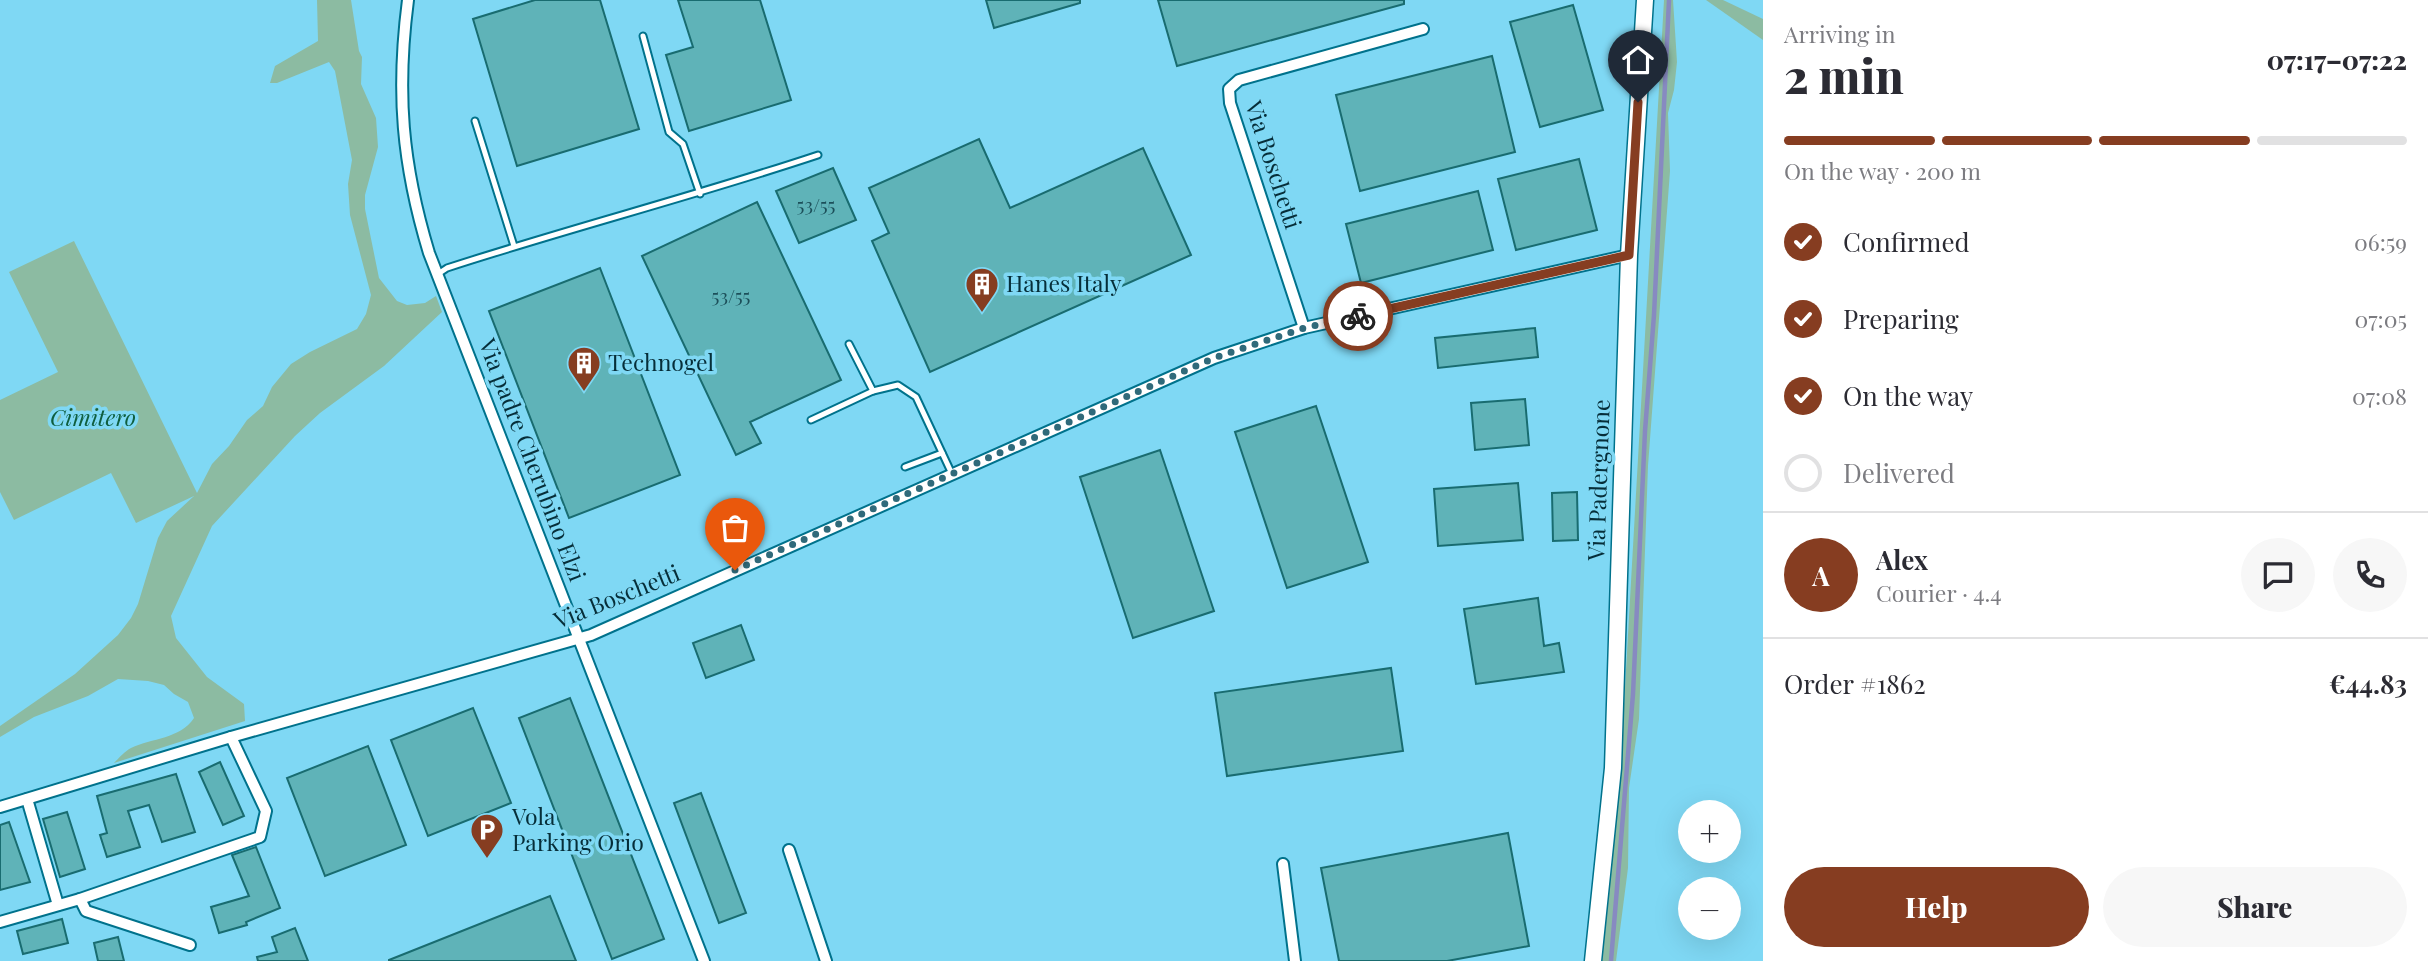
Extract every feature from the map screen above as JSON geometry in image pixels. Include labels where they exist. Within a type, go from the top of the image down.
[{"type":"street","name":"Via padre Cherubino Elzi","points":[[408,0],[401,85],[402,127],[415,207],[429,253],[705,961]]},
{"type":"street","name":"Via Padergnone","points":[[1593,961],[1613,768],[1629,255],[1645,0]]},
{"type":"street","name":"Via Boschetti","points":[[1304,328],[1230,103],[1229,89],[1239,80],[1423,29]]},
{"type":"street","name":"Via Boschetti","points":[[0,807],[231,737],[579,639],[1214,358],[1304,328],[1629,255]]},
{"type":"street","points":[[0,922],[80,899],[260,837],[266,811],[231,737]]},
{"type":"street","points":[[27,799],[58,905]]},
{"type":"street","points":[[789,850],[826,961]]},
{"type":"street","points":[[1283,864],[1295,961]]},
{"type":"street","points":[[80,899],[86,911],[190,945]]},
{"type":"lane","points":[[643,36],[669,132],[683,144],[700,194]]},
{"type":"lane","points":[[475,121],[514,246]]},
{"type":"lane","points":[[438,274],[447,268],[514,246],[700,194],[818,155]]},
{"type":"lane","points":[[849,344],[873,391]]},
{"type":"lane","points":[[811,419],[873,391],[898,385],[916,397],[952,474]]},
{"type":"lane","points":[[905,467],[942,453]]},
{"type":"green space","name":"Cimitero","points":[[317,0],[351,0],[362,57],[361,84],[376,118],[378,147],[365,195],[365,209],[379,278],[397,301],[407,305],[425,303],[436,296],[442,312],[384,366],[320,413],[295,436],[212,526],[171,616],[176,638],[207,677],[244,704],[245,721],[114,763],[131,748],[173,734],[194,718],[188,702],[164,685],[118,679],[88,696],[34,717],[0,737],[0,726],[75,674],[118,635],[138,604],[158,538],[167,521],[194,496],[136,523],[111,473],[14,520],[0,492],[0,400],[58,372],[9,272],[74,241],[197,493],[212,464],[247,420],[263,406],[272,387],[291,364],[357,329],[366,314],[371,295],[350,215],[348,184],[352,160],[335,71],[329,62],[277,83],[270,83],[275,66],[318,41]]},
{"type":"green space","points":[[1664,0],[1673,0],[1677,62],[1668,113],[1670,171],[1648,466],[1639,719],[1629,788],[1628,868],[1616,961],[1601,961],[1623,723]]},
{"type":"green space","points":[[1706,0],[1723,0],[1763,19],[1763,40]]},
{"type":"building","points":[[535,0],[600,0],[639,129],[517,166],[473,19]]},
{"type":"building","points":[[678,0],[760,0],[791,100],[689,131],[666,55],[693,47]]},
{"type":"building","points":[[986,0],[1080,0],[1080,3],[994,28]]},
{"type":"building","points":[[1158,0],[1404,0],[1404,4],[1177,66]]},
{"type":"building","points":[[1573,5],[1603,110],[1540,127],[1510,22]]},
{"type":"building","points":[[1492,56],[1515,152],[1360,191],[1336,95]]},
{"type":"building","name":"Hanes Italy","points":[[979,139],[1010,208],[1143,148],[1191,255],[930,372],[872,241],[889,233],[869,188]]},
{"type":"building","points":[[1579,159],[1597,230],[1516,250],[1498,179]]},
{"type":"building","points":[[833,168],[856,220],[799,243],[776,191]]},
{"type":"building","points":[[1478,191],[1493,250],[1361,283],[1346,224]]},
{"type":"building","points":[[757,202],[841,380],[750,422],[761,443],[736,455],[642,256]]},
{"type":"building","name":"Technogel","points":[[600,268],[680,475],[569,518],[489,311]]},
{"type":"building","points":[[1535,328],[1538,357],[1438,368],[1435,338]]},
{"type":"building","points":[[1525,399],[1529,445],[1475,450],[1471,403]]},
{"type":"building","points":[[1316,406],[1368,562],[1287,588],[1235,432]]},
{"type":"building","points":[[1160,450],[1214,611],[1133,638],[1080,477]]},
{"type":"building","points":[[1518,483],[1523,540],[1438,546],[1434,489]]},
{"type":"building","points":[[1577,492],[1578,540],[1553,541],[1552,493]]},
{"type":"building","points":[[1538,598],[1544,646],[1559,643],[1564,672],[1476,684],[1464,609]]},
{"type":"building","points":[[741,625],[754,660],[706,678],[693,643]]},
{"type":"building","points":[[1391,668],[1403,751],[1227,776],[1215,693]]},
{"type":"building","points":[[570,698],[664,939],[612,959],[519,718]]},
{"type":"building","points":[[473,708],[511,803],[428,836],[391,740]]},
{"type":"building","points":[[368,746],[406,845],[325,876],[287,778]]},
{"type":"building","points":[[220,762],[244,816],[223,825],[199,772]]},
{"type":"building","points":[[176,774],[195,832],[162,842],[149,805],[128,811],[140,847],[107,857],[100,835],[107,833],[97,796]]},
{"type":"building","points":[[701,793],[746,913],[719,923],[674,803]]},
{"type":"building","points":[[67,812],[85,869],[60,877],[43,819]]},
{"type":"building","points":[[9,822],[30,882],[0,890],[0,825]]},
{"type":"building","points":[[1508,833],[1529,946],[1447,961],[1339,961],[1321,868]]},
{"type":"building","points":[[256,847],[280,908],[246,922],[247,925],[219,933],[211,907],[249,896],[232,855]]},
{"type":"building","points":[[550,896],[576,961],[389,961],[389,960]]},
{"type":"building","points":[[62,919],[68,943],[23,954],[17,931]]},
{"type":"building","points":[[295,928],[308,961],[258,961],[257,957],[277,952],[272,937]]},
{"type":"building","points":[[118,937],[124,961],[98,961],[94,943]]},
{"type":"waterway","points":[[1611,961],[1633,694],[1669,0]]},
{"type":"way so far","points":[[735,570],[1214,358],[1304,328],[1358,316]]},
{"type":"place","name":"Hanes Italy","points":[[982,314]]},
{"type":"place","name":"Technogel","points":[[584,393]]},
{"type":"place","name":"Vola Parking Orio","points":[[487,860]]},
{"type":"route","points":[[1358,316],[1629,255],[1638,102]]}]
